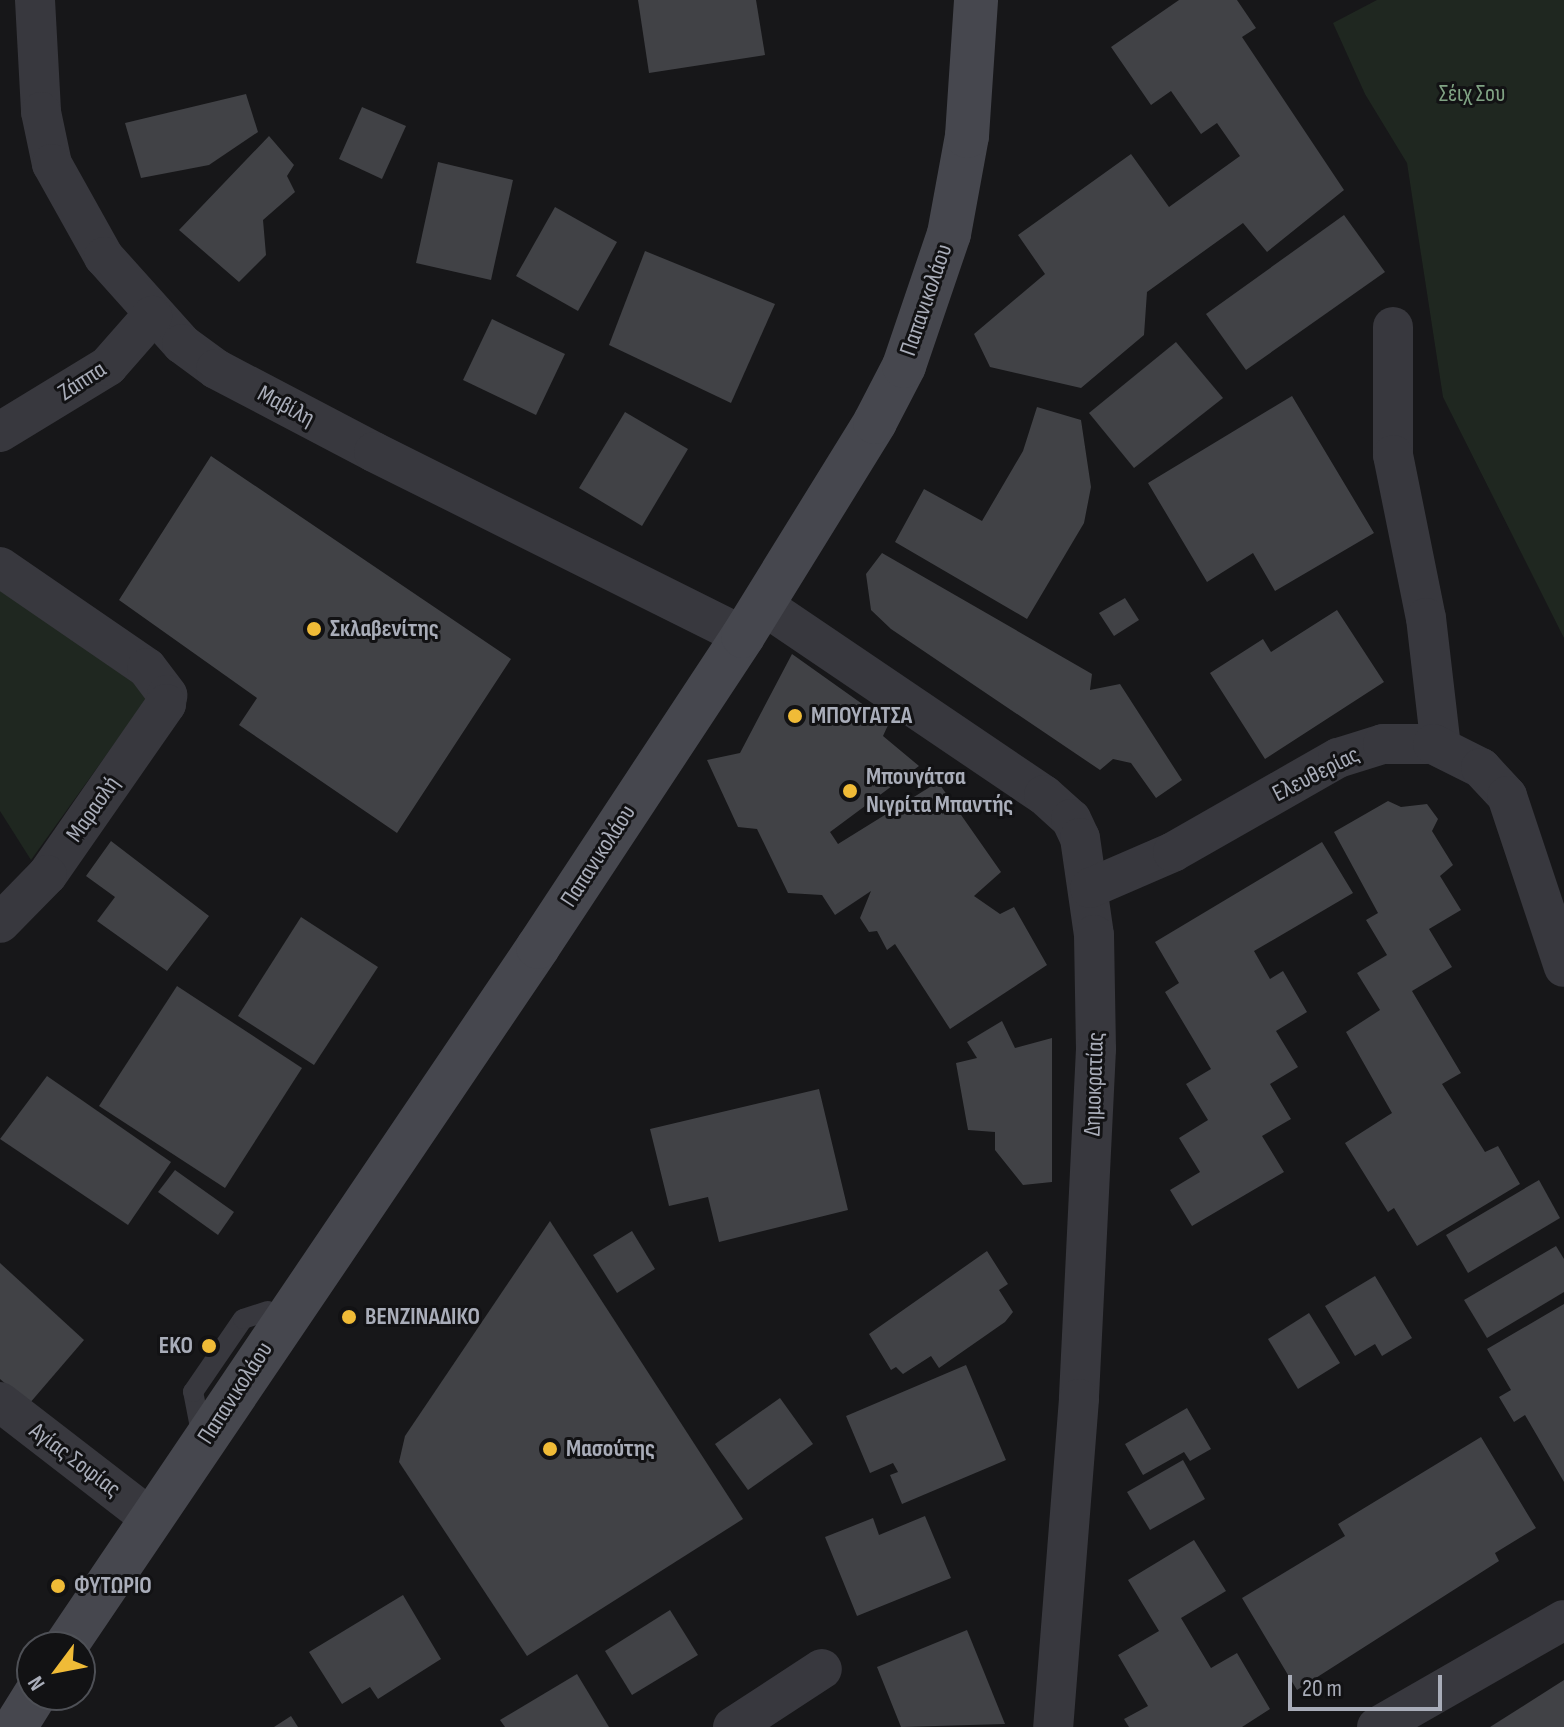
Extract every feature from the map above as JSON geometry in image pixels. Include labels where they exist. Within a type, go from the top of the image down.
[{"type":"main road","name":"Παπανικολάου","points":[[76,1631],[753,620],[875,422],[930,298],[949,234],[967,136],[976,0]]},
{"type":"street","name":"Μαβίλη","points":[[35,0],[41,112],[52,164],[87,232],[152,316],[216,369],[753,620]]},
{"type":"street","name":"Ζάππα","points":[[0,432],[108,366],[152,316]]},
{"type":"street","points":[[1393,327],[1393,455],[1428,630],[1441,747]]},
{"type":"street","name":"Μαρασλή","points":[[0,567],[164,685],[166,704],[47,875],[0,923]]},
{"type":"street","name":"Δημοκρατίας","points":[[753,620],[1062,809],[1080,838],[1090,888],[1096,986],[1093,1117],[1053,1727]]},
{"type":"street","name":"Ελευθερίας","points":[[1090,888],[1173,852],[1344,756],[1383,744],[1441,747],[1481,768],[1507,796],[1564,967]]},
{"type":"street","name":"Αγίας Σοφίας","points":[[0,1402],[150,1518]]},
{"type":"street","points":[[1377,1727],[1564,1620]]},
{"type":"street","points":[[733,1727],[822,1669]]},
{"type":"lane","points":[[199,1422],[193,1392],[243,1319],[268,1311]]},
{"type":"green space","name":"Σέιχ Σου","points":[[1377,0],[1564,0],[1564,638],[1443,397],[1407,163],[1365,94],[1333,23]]},
{"type":"green space","points":[[0,590],[150,694],[31,860],[0,811]]},
{"type":"building","points":[[638,0],[756,0],[765,55],[649,73]]},
{"type":"building","points":[[1179,0],[1237,0],[1256,28],[1242,37],[1344,190],[1267,252],[1243,223],[1147,292],[1144,335],[1081,388],[990,367],[974,334],[1045,274],[1018,235],[1131,154],[1169,207],[1240,156],[1217,123],[1201,134],[1171,91],[1151,105],[1111,47]]},
{"type":"building","points":[[246,94],[258,132],[209,165],[141,178],[125,123]]},
{"type":"building","points":[[362,107],[406,126],[382,179],[339,159]]},
{"type":"building","points":[[269,136],[294,165],[287,176],[295,192],[263,220],[266,255],[239,282],[179,230]]},
{"type":"building","points":[[438,162],[513,180],[491,280],[416,263]]},
{"type":"building","points":[[555,207],[617,242],[578,311],[516,276]]},
{"type":"building","points":[[1344,215],[1385,272],[1246,370],[1206,314]]},
{"type":"building","points":[[645,251],[775,304],[731,403],[609,345]]},
{"type":"building","points":[[492,319],[565,354],[536,415],[463,380]]},
{"type":"building","points":[[1176,342],[1223,398],[1134,468],[1089,413]]},
{"type":"building","points":[[1292,396],[1374,533],[1275,591],[1253,553],[1207,582],[1148,483]]},
{"type":"building","points":[[1037,407],[1081,420],[1091,487],[1084,523],[1027,619],[895,542],[924,489],[982,521],[1023,451]]},
{"type":"building","points":[[625,412],[688,449],[642,526],[579,488]]},
{"type":"building","name":"Σκλαβενίτης","points":[[211,456],[511,659],[397,833],[239,725],[257,698],[119,600]]},
{"type":"building","points":[[882,553],[1092,674],[1090,690],[1120,684],[1182,780],[1156,798],[1131,763],[1113,759],[1100,770],[891,629],[871,610],[866,574]]},
{"type":"building","points":[[1125,598],[1139,620],[1114,636],[1099,613]]},
{"type":"building","points":[[1337,610],[1384,682],[1265,759],[1210,673],[1263,639],[1271,652]]},
{"type":"building","points":[[792,654],[889,723],[883,736],[919,766],[830,832],[838,844],[938,782],[1001,872],[974,896],[1000,914],[1014,907],[1047,965],[950,1029],[895,944],[887,950],[877,931],[869,932],[860,918],[871,891],[835,915],[822,895],[788,893],[757,829],[738,827],[707,760],[740,753]]},
{"type":"building","points":[[1388,801],[1401,807],[1427,804],[1438,819],[1432,831],[1453,865],[1440,876],[1461,910],[1429,929],[1452,967],[1412,991],[1461,1073],[1442,1084],[1485,1152],[1498,1146],[1520,1184],[1417,1246],[1394,1208],[1388,1212],[1345,1143],[1392,1113],[1346,1032],[1380,1010],[1357,973],[1387,955],[1366,920],[1378,913],[1334,832]]},
{"type":"building","points":[[111,841],[209,916],[167,971],[97,921],[115,897],[86,876]]},
{"type":"building","points":[[1322,842],[1353,893],[1254,951],[1270,979],[1283,971],[1307,1012],[1276,1031],[1298,1067],[1270,1084],[1291,1119],[1262,1136],[1284,1172],[1192,1226],[1170,1190],[1200,1172],[1179,1138],[1208,1120],[1186,1084],[1211,1069],[1165,992],[1179,983],[1155,942]]},
{"type":"building","points":[[301,917],[378,967],[314,1065],[238,1016]]},
{"type":"building","points":[[177,986],[302,1068],[225,1188],[99,1106]]},
{"type":"building","points":[[1002,1021],[1015,1048],[1052,1038],[1052,1182],[1023,1185],[995,1150],[995,1132],[968,1130],[956,1063],[977,1058],[967,1042]]},
{"type":"building","points":[[47,1076],[171,1162],[128,1225],[0,1139]]},
{"type":"building","points":[[819,1089],[848,1210],[719,1242],[708,1197],[669,1206],[650,1129]]},
{"type":"building","points":[[175,1170],[234,1212],[218,1235],[158,1192]]},
{"type":"building","points":[[1539,1180],[1560,1218],[1468,1273],[1446,1235]]},
{"type":"building","name":"Μασούτης","points":[[550,1221],[743,1519],[527,1656],[399,1462],[405,1436]]},
{"type":"building","points":[[632,1231],[655,1269],[617,1293],[593,1255]]},
{"type":"building","points":[[1556,1246],[1564,1259],[1564,1292],[1487,1338],[1464,1300]]},
{"type":"building","points":[[987,1251],[1008,1284],[999,1290],[1013,1312],[1005,1322],[939,1368],[931,1356],[903,1374],[896,1367],[891,1370],[869,1334]]},
{"type":"building","points":[[0,1263],[84,1340],[29,1404],[0,1379]]},
{"type":"building","points":[[1375,1276],[1412,1338],[1382,1356],[1375,1344],[1355,1356],[1325,1306]]},
{"type":"building","points":[[1564,1304],[1564,1482],[1525,1415],[1514,1422],[1499,1397],[1511,1390],[1487,1349]]},
{"type":"building","points":[[1309,1313],[1340,1363],[1298,1389],[1268,1339]]},
{"type":"building","points":[[966,1365],[1006,1460],[902,1504],[890,1475],[898,1472],[893,1463],[870,1473],[846,1416]]},
{"type":"building","points":[[780,1398],[813,1444],[748,1490],[715,1444]]},
{"type":"building","points":[[1187,1408],[1211,1449],[1190,1461],[1184,1452],[1143,1475],[1125,1444]]},
{"type":"building","points":[[1481,1437],[1536,1528],[1495,1553],[1499,1561],[1297,1690],[1242,1598],[1345,1536],[1338,1524]]},
{"type":"building","points":[[1183,1460],[1205,1499],[1150,1530],[1127,1492]]},
{"type":"building","points":[[925,1516],[951,1578],[857,1616],[825,1537],[873,1518],[879,1535]]},
{"type":"building","points":[[1194,1540],[1226,1591],[1181,1618],[1211,1668],[1237,1653],[1270,1709],[1242,1727],[1129,1727],[1124,1719],[1148,1706],[1118,1655],[1159,1631],[1128,1580]]},
{"type":"building","points":[[403,1595],[441,1659],[378,1699],[370,1687],[342,1704],[309,1652]]},
{"type":"building","points":[[670,1610],[698,1655],[632,1695],[605,1651]]},
{"type":"building","points":[[967,1630],[1005,1724],[901,1727],[877,1667]]},
{"type":"building","points":[[577,1674],[609,1727],[505,1727],[500,1720]]},
{"type":"building","points":[[1564,1680],[1564,1727],[1490,1727]]},
{"type":"building","points":[[291,1716],[298,1727],[274,1727]]},
{"type":"place","name":"Σκλαβενίτης","points":[[314,629]]},
{"type":"place","name":"ΜΠΟΥΓΑΤΣΑ","points":[[795,716]]},
{"type":"place","name":"Μπουγάτσα Νιγρίτα Μπαντής","points":[[850,791]]},
{"type":"place","name":"ΒΕΝΖΙΝΑΔΙΚΟ","points":[[349,1317]]},
{"type":"place","name":"EKO","points":[[209,1346]]},
{"type":"place","name":"Μασούτης","points":[[550,1449]]},
{"type":"place","name":"ΦΥΤΩΡΙΟ","points":[[58,1586]]}]
